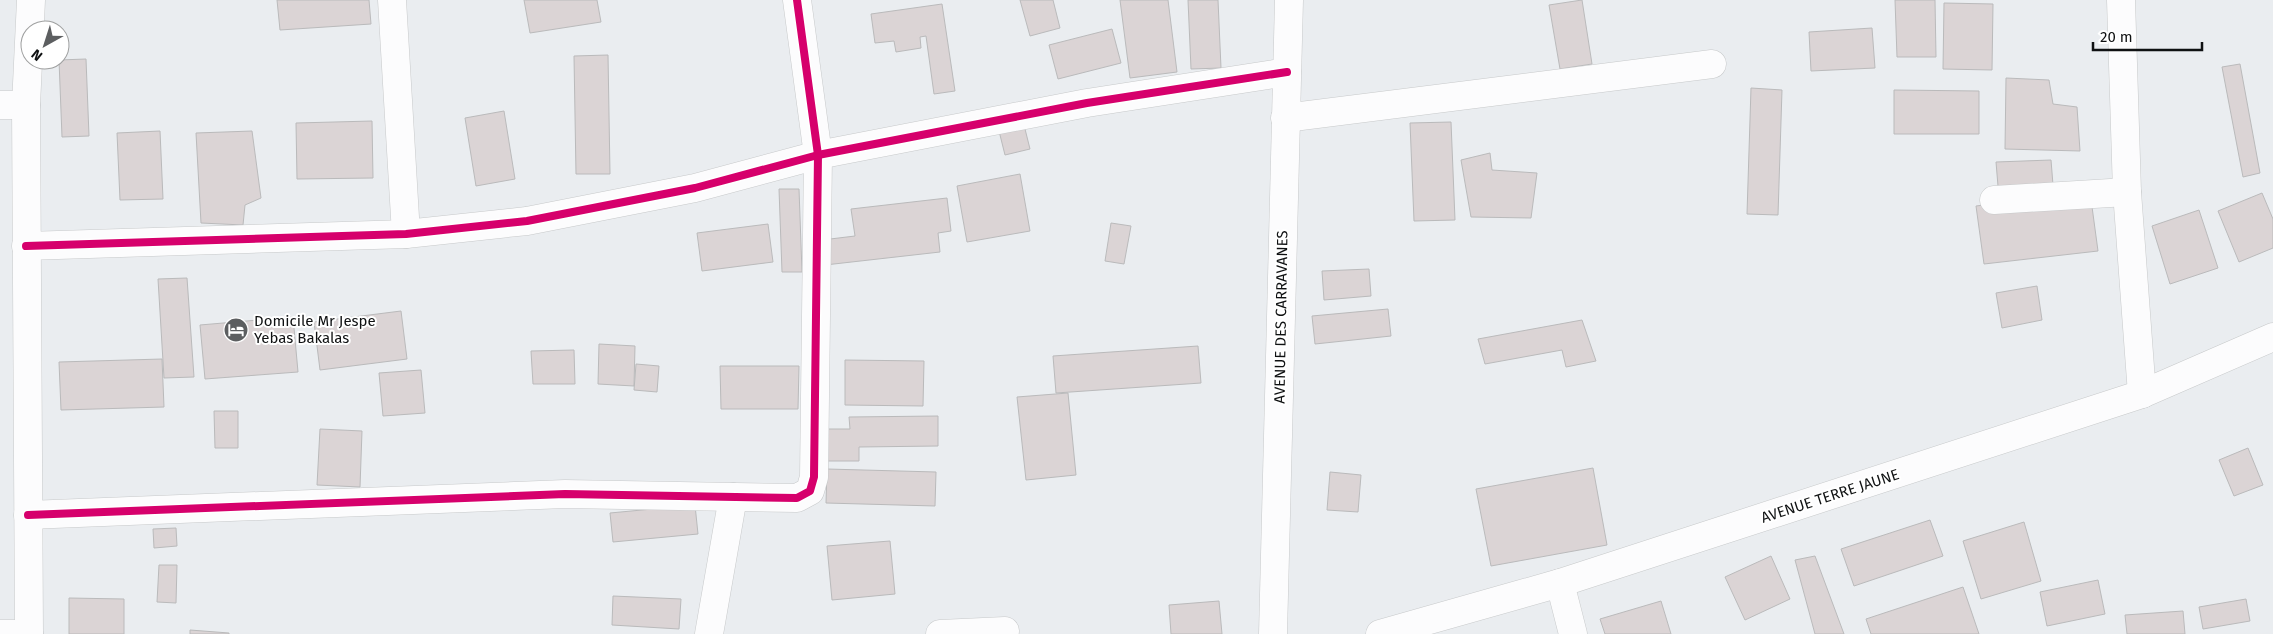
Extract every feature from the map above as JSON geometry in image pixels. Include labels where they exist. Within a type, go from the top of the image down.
[{"type":"street","points":[[0,634],[29,634],[26,246],[13,105],[31,0]]},
{"type":"street","points":[[392,0],[406,234]]},
{"type":"street","points":[[28,515],[565,494],[797,498],[810,491],[814,477],[818,154],[797,0]]},
{"type":"street","name":"AVENUE DES CARRAVANES","points":[[1273,634],[1289,0]]},
{"type":"street","points":[[2121,0],[2127,192],[2142,394]]},
{"type":"street","points":[[1285,118],[1712,64]]},
{"type":"street","points":[[26,246],[406,234],[536,219],[695,188],[818,154],[1087,103],[1287,72]]},
{"type":"street","points":[[1994,200],[2127,192]]},
{"type":"street","name":"AVENUE TERRE JAUNE","points":[[1380,634],[1560,583],[2142,394],[2273,337]]},
{"type":"street","points":[[709,634],[734,497]]},
{"type":"street","points":[[1560,583],[1573,634]]},
{"type":"street","points":[[940,634],[1005,631]]},
{"type":"building","points":[[277,0],[369,0],[371,24],[280,30]]},
{"type":"building","points":[[524,0],[597,0],[601,22],[530,33]]},
{"type":"building","points":[[1020,0],[1053,0],[1060,28],[1030,36]]},
{"type":"building","points":[[1120,0],[1168,0],[1177,72],[1130,78]]},
{"type":"building","points":[[1188,0],[1218,0],[1221,68],[1191,69]]},
{"type":"building","points":[[1582,0],[1592,64],[1560,69],[1549,5]]},
{"type":"building","points":[[1895,0],[1935,0],[1936,57],[1897,57]]},
{"type":"building","points":[[1944,3],[1993,4],[1992,70],[1943,69]]},
{"type":"building","points":[[942,4],[955,91],[934,94],[926,36],[920,37],[921,48],[896,52],[894,41],[875,43],[871,14]]},
{"type":"building","points":[[1872,28],[1875,68],[1811,71],[1809,32]]},
{"type":"building","points":[[1112,29],[1121,63],[1058,79],[1049,45]]},
{"type":"building","points":[[608,55],[610,174],[576,174],[574,56]]},
{"type":"building","points":[[86,59],[89,136],[62,137],[59,70],[70,70],[70,60]]},
{"type":"building","points":[[2240,64],[2260,173],[2243,177],[2222,67]]},
{"type":"building","points":[[2006,78],[2049,80],[2053,104],[2077,107],[2080,151],[2005,149]]},
{"type":"building","points":[[1751,88],[1782,90],[1778,215],[1747,214]]},
{"type":"building","points":[[1894,90],[1979,91],[1979,134],[1894,134]]},
{"type":"building","points":[[504,111],[515,179],[476,186],[465,118]]},
{"type":"building","points":[[372,121],[373,178],[297,179],[296,123]]},
{"type":"building","points":[[1451,122],[1455,220],[1414,221],[1410,123]]},
{"type":"building","points":[[1024,125],[1030,149],[1005,155],[999,131]]},
{"type":"building","points":[[160,131],[163,199],[120,200],[117,133]]},
{"type":"building","points":[[252,131],[261,198],[245,205],[243,225],[201,223],[196,133]]},
{"type":"building","points":[[1490,153],[1492,170],[1537,173],[1531,218],[1471,217],[1461,160]]},
{"type":"building","points":[[2051,160],[2053,185],[1998,186],[1996,162]]},
{"type":"building","points":[[1020,174],[1030,231],[967,242],[957,186]]},
{"type":"building","points":[[779,189],[799,189],[802,272],[782,272]]},
{"type":"building","points":[[2090,192],[2098,251],[1984,264],[1976,206]]},
{"type":"building","points":[[2262,193],[2273,219],[2273,248],[2239,262],[2218,211]]},
{"type":"building","points":[[947,198],[951,231],[938,233],[940,252],[825,265],[822,240],[855,236],[851,209]]},
{"type":"building","points":[[2199,210],[2218,268],[2170,284],[2152,226]]},
{"type":"building","points":[[1111,223],[1131,226],[1124,264],[1105,261]]},
{"type":"building","points":[[768,224],[773,262],[702,271],[697,233]]},
{"type":"building","points":[[1369,269],[1371,296],[1324,300],[1322,271]]},
{"type":"building","points":[[187,278],[194,377],[164,378],[158,279]]},
{"type":"building","points":[[2037,286],[2042,320],[2002,328],[1996,293]]},
{"type":"building","points":[[1388,309],[1391,336],[1315,344],[1312,316]]},
{"type":"building","points":[[401,311],[407,359],[320,370],[314,322]]},
{"type":"building","points":[[293,317],[298,372],[205,379],[200,325]]},
{"type":"building","points":[[1582,320],[1596,361],[1566,367],[1562,350],[1485,364],[1478,339]]},
{"type":"building","points":[[599,344],[635,346],[634,386],[598,384]]},
{"type":"building","points":[[1198,346],[1201,383],[1056,393],[1053,356]]},
{"type":"building","points":[[574,350],[575,384],[533,384],[531,351]]},
{"type":"building","points":[[162,359],[164,407],[61,410],[59,362]]},
{"type":"building","points":[[845,360],[924,361],[923,406],[845,405]]},
{"type":"building","points":[[636,364],[659,366],[657,392],[634,390]]},
{"type":"building","points":[[720,366],[799,366],[798,409],[721,409]]},
{"type":"building","points":[[421,370],[425,413],[383,416],[379,373]]},
{"type":"building","points":[[1068,393],[1076,475],[1026,480],[1017,397]]},
{"type":"building","points":[[214,411],[238,411],[238,448],[215,448]]},
{"type":"building","points":[[938,416],[938,446],[859,447],[859,461],[824,461],[824,429],[850,429],[849,417]]},
{"type":"building","points":[[320,429],[362,431],[360,487],[317,485]]},
{"type":"building","points":[[2248,448],[2263,485],[2234,496],[2219,460]]},
{"type":"building","points":[[1593,468],[1607,545],[1491,566],[1476,489]]},
{"type":"building","points":[[827,469],[936,472],[935,506],[826,503]]},
{"type":"building","points":[[1330,472],[1361,475],[1358,512],[1327,510]]},
{"type":"building","points":[[695,505],[698,534],[613,542],[610,513]]},
{"type":"building","points":[[1930,520],[1943,556],[1854,586],[1841,549]]},
{"type":"building","points":[[2024,522],[2041,581],[1981,599],[1963,541]]},
{"type":"building","points":[[176,528],[177,546],[154,548],[153,529]]},
{"type":"building","points":[[890,541],[895,594],[832,600],[827,546]]},
{"type":"building","points":[[1771,556],[1790,599],[1745,620],[1725,577]]},
{"type":"building","points":[[1815,556],[1844,634],[1815,634],[1795,560]]},
{"type":"building","points":[[159,565],[177,565],[176,603],[157,602]]},
{"type":"building","points":[[2098,580],[2105,614],[2047,626],[2040,592]]},
{"type":"building","points":[[1963,587],[1979,634],[1871,634],[1866,619]]},
{"type":"building","points":[[613,596],[681,599],[679,629],[612,625]]},
{"type":"building","points":[[69,598],[124,599],[124,634],[69,634]]},
{"type":"building","points":[[2246,599],[2250,621],[2203,629],[2199,607]]},
{"type":"building","points":[[1219,601],[1222,634],[1171,634],[1169,605]]},
{"type":"building","points":[[1661,601],[1671,634],[1605,634],[1600,619]]},
{"type":"building","points":[[2183,611],[2185,634],[2127,634],[2125,615]]},
{"type":"building","points":[[190,630],[229,633],[229,634],[190,634]]},
{"type":"cycle path","points":[[28,515],[565,494],[797,498],[810,491],[814,477],[818,155],[797,0]]},
{"type":"cycle path","points":[[26,246],[406,234],[527,221],[695,188],[818,155],[1087,103],[1287,72]]},
{"type":"place","name":"Domicile Mr Jespe Yebas Bakalas","points":[[236,330]]}]
